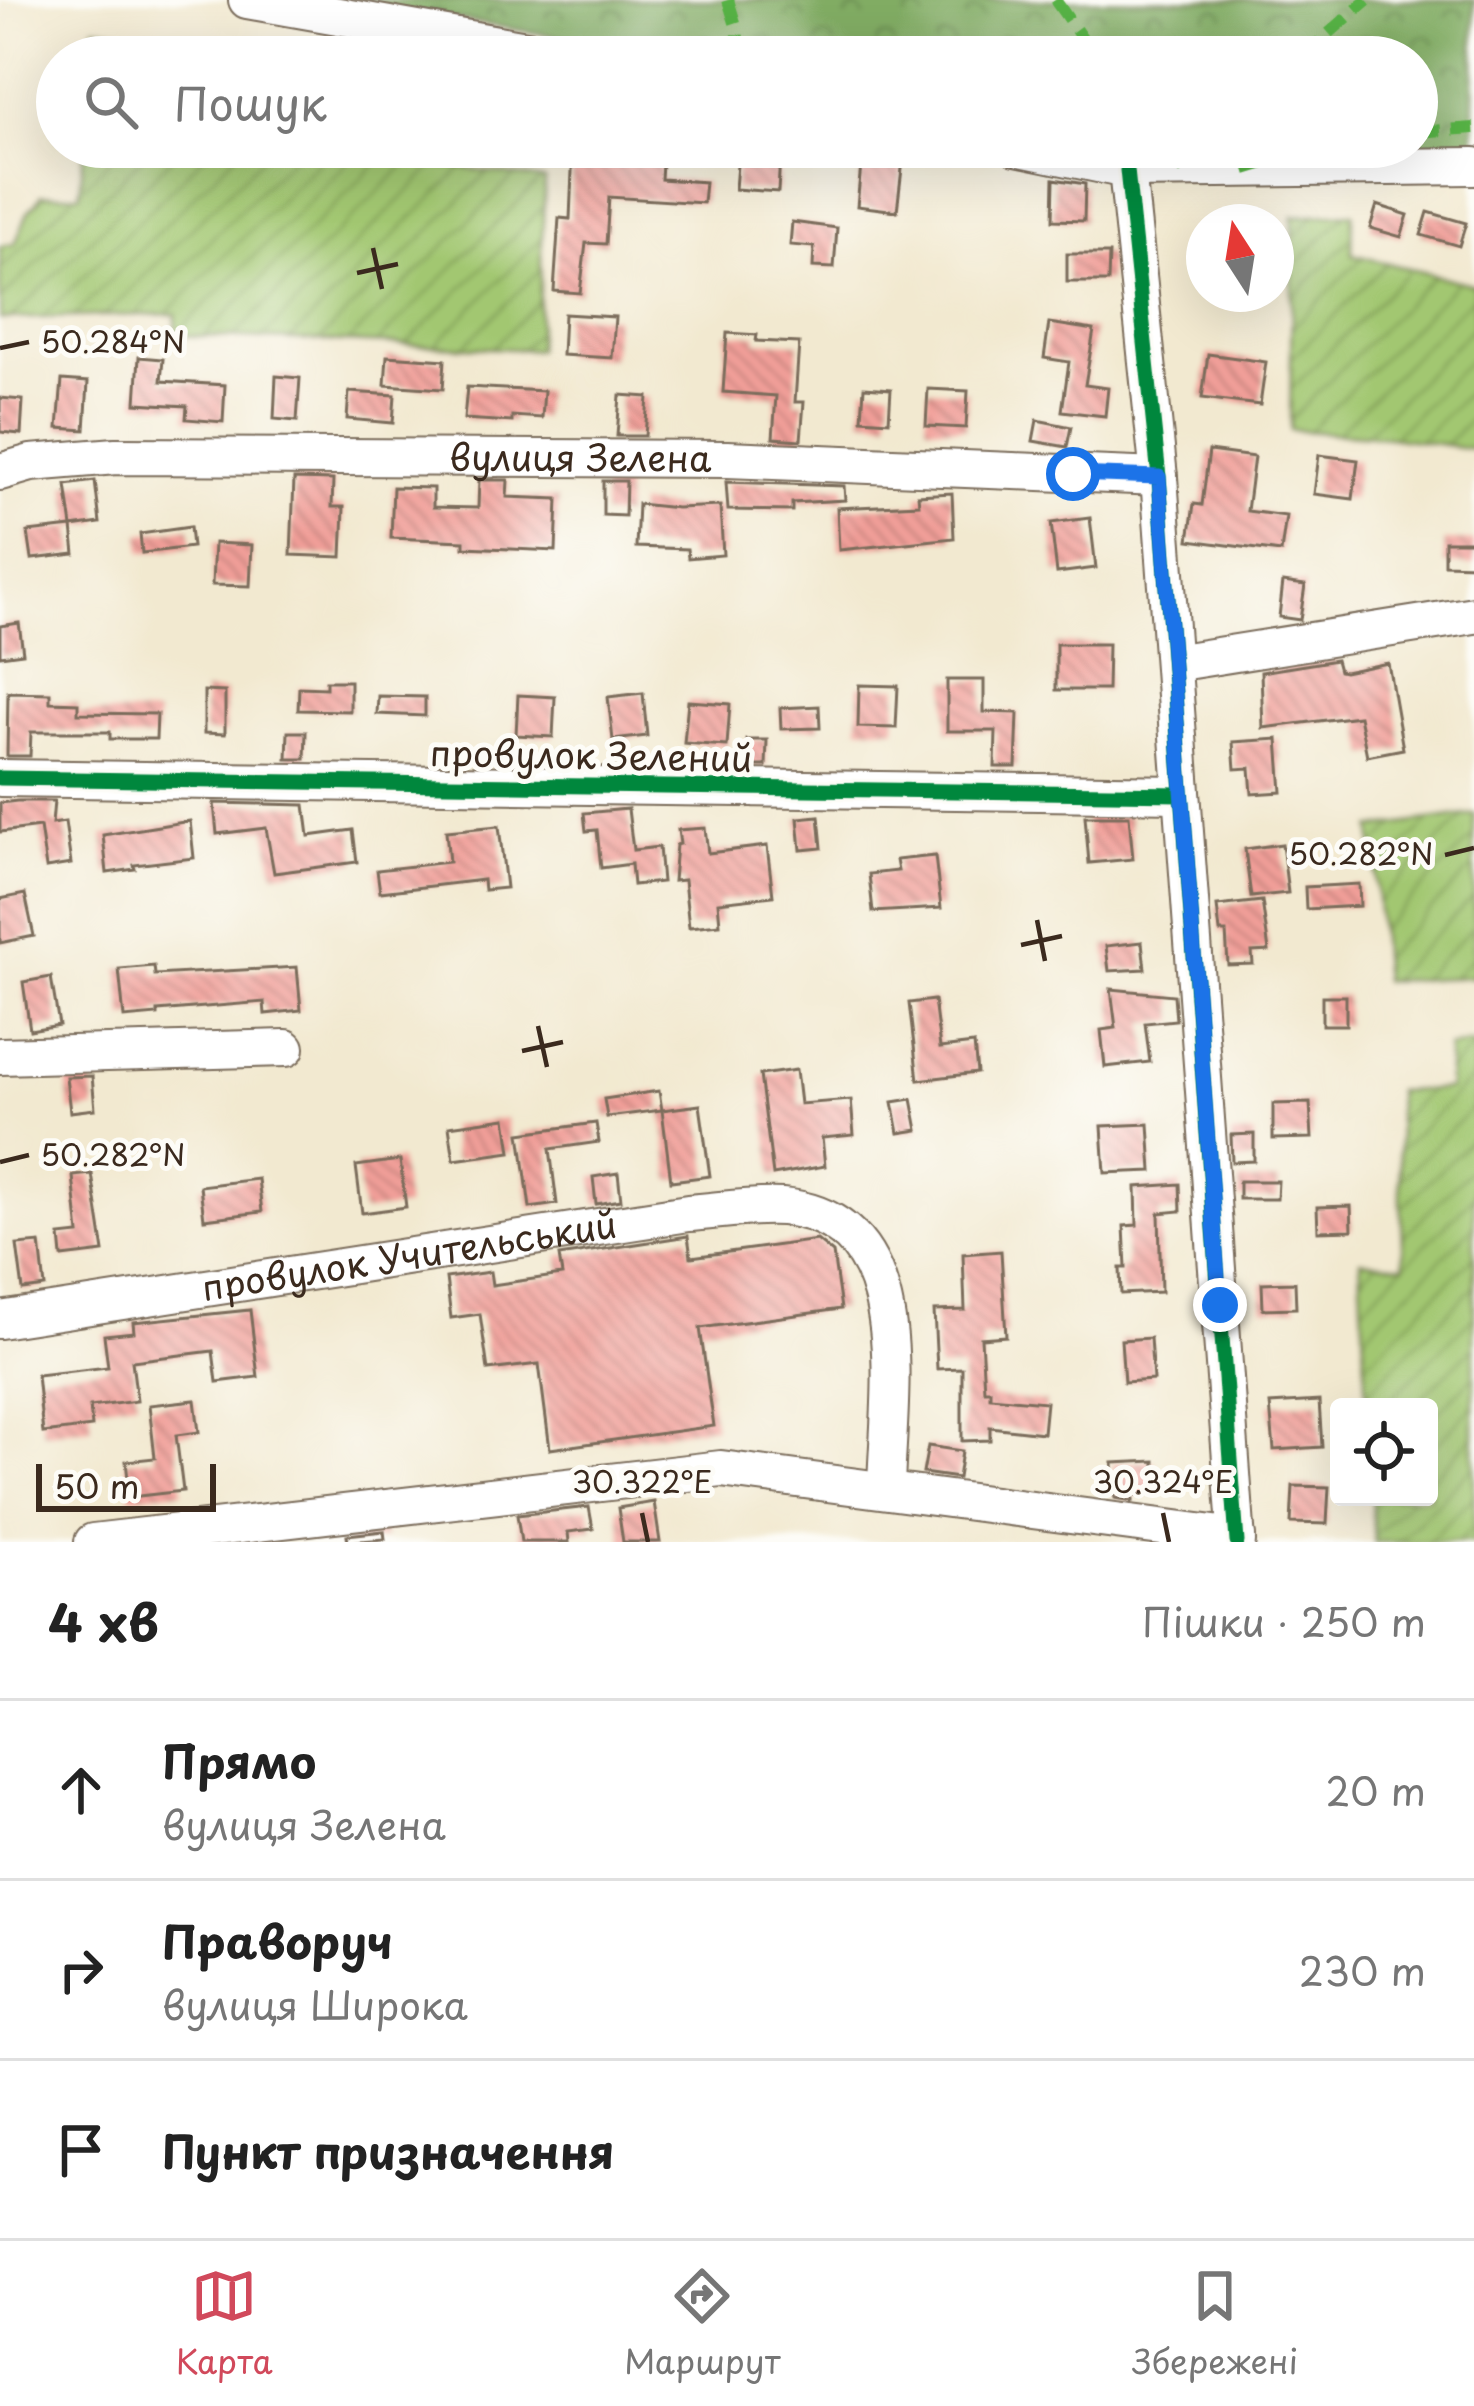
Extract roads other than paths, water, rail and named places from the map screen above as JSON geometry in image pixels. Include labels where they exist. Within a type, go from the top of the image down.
[{"type":"street","points":[[248,0],[453,36]]},
{"type":"street","points":[[1438,166],[1474,166]]},
{"type":"street","points":[[1117,168],[1300,168]]},
{"type":"street","points":[[92,1542],[721,1468],[1237,1539],[1159,477],[1127,170]]},
{"type":"street","name":"вулиця Зелена","points":[[0,472],[31,463],[116,456],[727,459],[1159,477]]},
{"type":"street","points":[[1173,663],[1474,615]]},
{"type":"street","name":"провулок Зелений","points":[[0,778],[1181,794]]},
{"type":"street","points":[[0,1056],[286,1048]]},
{"type":"street","name":"провулок Учительський","points":[[0,1320],[688,1213],[783,1208],[820,1218],[845,1233],[868,1254],[886,1302],[886,1488]]}]
